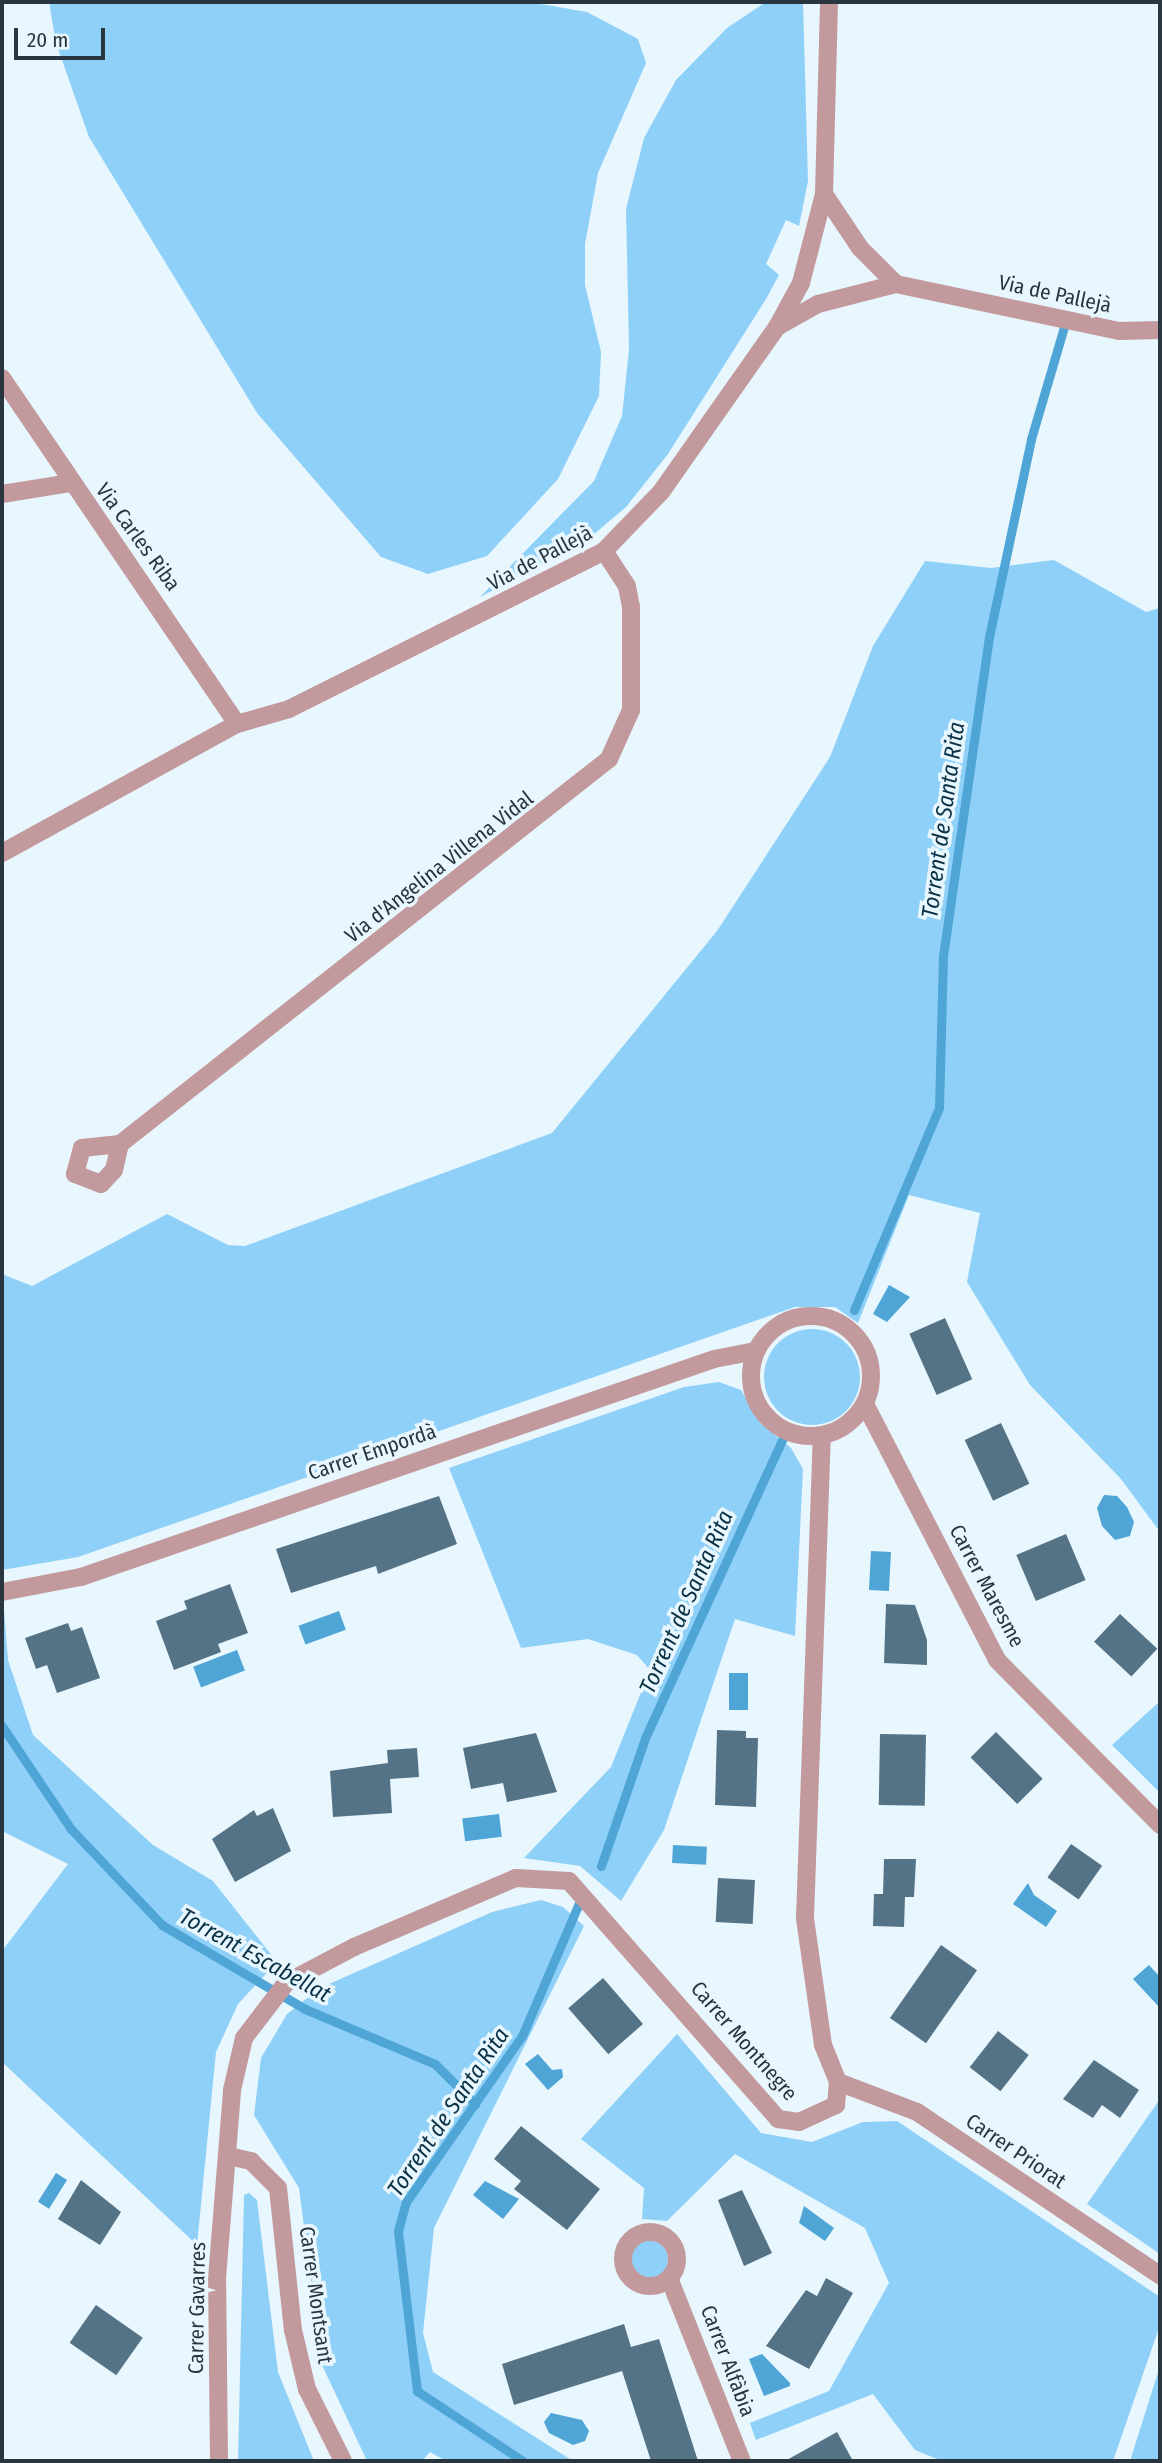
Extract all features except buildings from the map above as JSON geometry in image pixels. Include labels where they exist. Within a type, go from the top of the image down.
[{"type":"street","points":[[777,327],[802,283],[824,194],[831,4]]},
{"type":"street","points":[[824,194],[860,248],[896,284]]},
{"type":"street","name":"Via de Pallejà","points":[[2,853],[237,724],[289,709],[604,551],[661,492],[777,327],[828,300],[896,284],[1119,331],[1160,330]]},
{"type":"street","name":"Via Carles Riba","points":[[2,378],[237,724]]},
{"type":"street","points":[[2,494],[71,482]]},
{"type":"street","name":"Via d'Angelina Villena Vidal","points":[[120,1144],[609,759],[631,710],[631,607],[627,586],[604,551]]},
{"type":"street","points":[[791,1320],[837,1322],[868,1354],[872,1378],[865,1404],[853,1420],[822,1436],[785,1431],[768,1419],[754,1397],[756,1351],[791,1320]]},
{"type":"street","name":"Carrer Empordà","points":[[2,1592],[81,1577],[714,1359],[756,1351]]},
{"type":"street","name":"Carrer Maresme","points":[[865,1404],[997,1660],[1160,1825]]},
{"type":"street","points":[[822,1436],[817,1731],[805,1918],[823,2045],[838,2082]]},
{"type":"street","name":"Carrer Montnegre","points":[[229,2156],[232,2090],[244,2038],[286,1983],[516,1878],[569,1881],[778,2119],[799,2122],[836,2105],[838,2082]]},
{"type":"street","name":"Carrer Priorat","points":[[838,2082],[917,2112],[1160,2275]]},
{"type":"street","name":"Carrer Gavarres","points":[[219,2461],[217,2278],[229,2156]]},
{"type":"street","name":"Carrer Montsant","points":[[229,2156],[251,2161],[278,2188],[293,2330],[307,2389],[342,2461]]},
{"type":"street","name":"Carrer Alfàbia","points":[[669,2278],[742,2461]]},
{"type":"shaded area","points":[[49,2],[529,2],[587,12],[638,39],[646,63],[598,173],[585,244],[585,285],[601,352],[599,396],[558,479],[487,556],[428,574],[381,557],[257,413],[89,137],[56,43]]},
{"type":"shaded area","points":[[803,2],[808,181],[799,226],[786,220],[766,264],[779,275],[766,299],[668,454],[626,507],[586,541],[480,597],[594,481],[622,416],[629,350],[626,209],[644,138],[676,80],[727,28],[763,4]]},
{"type":"shaded area","points":[[1054,560],[1146,612],[1160,608],[1160,1532],[1121,1479],[1030,1385],[967,1282],[980,1213],[909,1195],[858,1323],[835,1307],[795,1307],[78,1557],[2,1570],[2,1274],[32,1286],[167,1214],[228,1245],[245,1246],[552,1133],[717,931],[830,757],[873,646],[925,561],[991,568]]},
{"type":"shaded area","points":[[889,1285],[910,1297],[887,1322],[873,1314]]},
{"type":"shaded area","points":[[812,1329],[830,1332],[846,1343],[857,1359],[860,1377],[857,1395],[846,1411],[830,1422],[812,1425],[794,1422],[778,1411],[767,1395],[764,1377],[767,1359],[778,1343],[794,1332]]},
{"type":"shaded area","points":[[719,1382],[741,1390],[761,1424],[791,1448],[803,1469],[795,1636],[735,1619],[664,1830],[621,1901],[580,1866],[524,1858],[611,1767],[650,1670],[637,1655],[588,1639],[521,1648],[449,1468],[684,1387]]},
{"type":"shaded area","points":[[1104,1495],[1117,1496],[1127,1507],[1134,1522],[1130,1536],[1115,1540],[1102,1526],[1097,1508]]},
{"type":"shaded area","points":[[871,1551],[891,1552],[889,1591],[869,1590]]},
{"type":"shaded area","points":[[4,1609],[8,1660],[33,1735],[153,1845],[213,1881],[277,1962],[238,2004],[216,2052],[197,2245],[2,2062],[2,1951],[68,1864],[2,1831]]},
{"type":"shaded area","points":[[339,1611],[346,1630],[305,1645],[299,1626]]},
{"type":"shaded area","points":[[237,1650],[245,1671],[201,1687],[193,1667]]},
{"type":"shaded area","points":[[729,1673],[748,1673],[748,1710],[729,1710]]},
{"type":"shaded area","points":[[1160,1701],[1160,1793],[1112,1745]]},
{"type":"shaded area","points":[[499,1814],[502,1837],[465,1841],[462,1819]]},
{"type":"shaded area","points":[[673,1845],[707,1847],[706,1865],[672,1863]]},
{"type":"shaded area","points":[[1028,1883],[1034,1895],[1057,1911],[1046,1927],[1013,1904]]},
{"type":"shaded area","points":[[541,1900],[563,1907],[584,1926],[434,2228],[423,2333],[433,2372],[573,2461],[446,2461],[430,2452],[422,2461],[367,2461],[322,2365],[299,2188],[254,2115],[261,2058],[287,2014],[320,1988],[492,1912]]},
{"type":"shaded area","points":[[1149,1965],[1160,1977],[1160,2008],[1133,1979]]},
{"type":"shaded area","points":[[677,2034],[761,2133],[812,2142],[863,2122],[897,2121],[1160,2297],[1160,2325],[1113,2461],[942,2461],[915,2450],[873,2394],[756,2440],[750,2423],[829,2391],[889,2283],[865,2228],[735,2154],[667,2221],[642,2219],[644,2188],[581,2139]]},
{"type":"shaded area","points":[[538,2054],[552,2070],[562,2069],[563,2077],[548,2090],[525,2064]]},
{"type":"shaded area","points":[[1160,2099],[1160,2254],[1087,2204]]},
{"type":"shaded area","points":[[56,2173],[67,2180],[49,2209],[38,2202]]},
{"type":"shaded area","points":[[485,2181],[519,2199],[503,2219],[473,2195]]},
{"type":"shaded area","points":[[249,2193],[257,2200],[278,2372],[314,2461],[238,2461],[244,2195]]},
{"type":"shaded area","points":[[804,2206],[834,2228],[825,2241],[799,2223]]},
{"type":"shaded area","points":[[649,2240],[662,2246],[668,2259],[662,2272],[649,2278],[636,2272],[630,2259],[636,2246]]},
{"type":"shaded area","points":[[762,2354],[790,2386],[764,2396],[749,2359]]},
{"type":"shaded area","points":[[1160,2366],[1160,2461],[1130,2461]]},
{"type":"shaded area","points":[[551,2413],[582,2420],[589,2431],[585,2441],[573,2445],[549,2433],[544,2422]]},
{"type":"waterway","name":"Torrent de Santa Rita","points":[[854,1310],[939,1108],[943,956],[989,637],[1031,439],[1064,327]]},
{"type":"waterway","name":"Torrent de Santa Rita","points":[[601,1866],[645,1738],[784,1436]]},
{"type":"waterway","name":"Torrent Escabellat","points":[[2,1726],[71,1829],[162,1925],[305,2009],[435,2064],[475,2104]]},
{"type":"waterway","name":"Torrent de Santa Rita","points":[[523,2461],[417,2391],[398,2231],[406,2202],[522,2036],[579,1903]]}]
